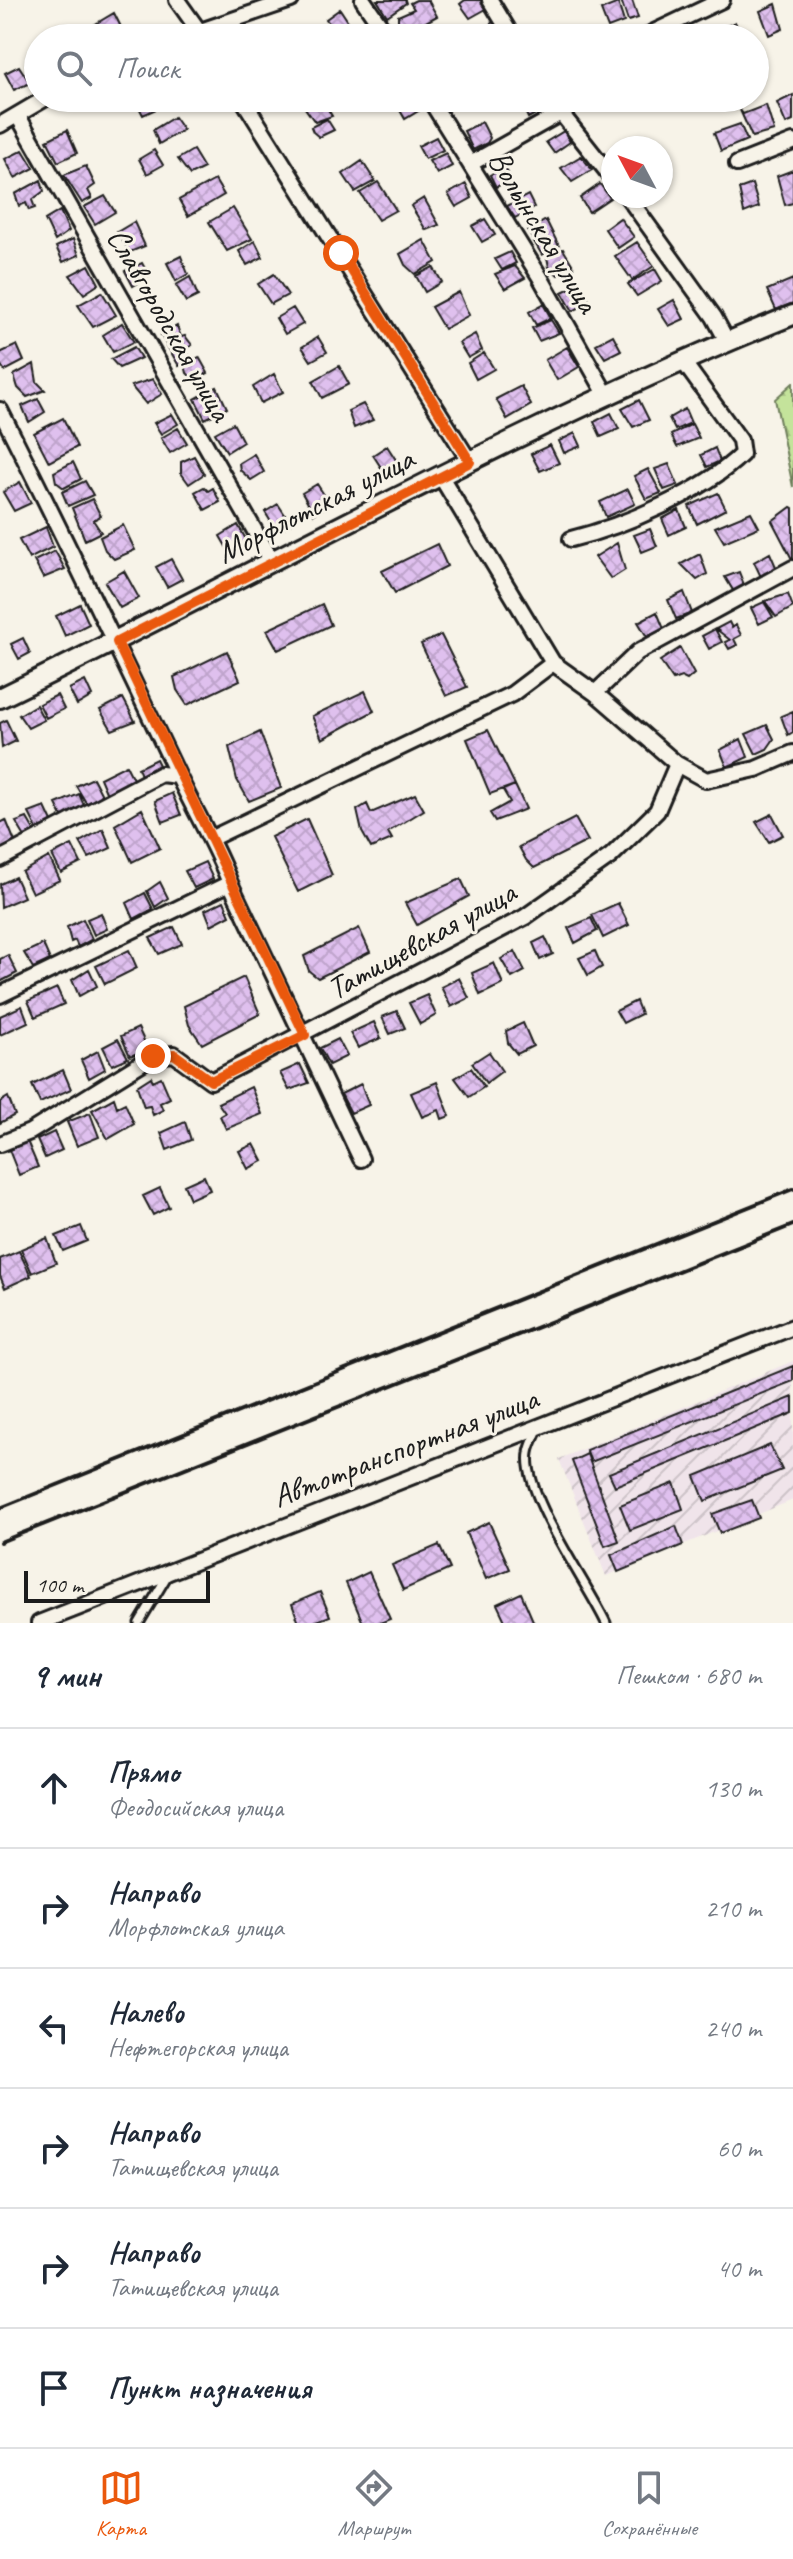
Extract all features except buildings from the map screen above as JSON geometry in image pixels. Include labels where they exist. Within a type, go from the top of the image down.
[{"type":"street","points":[[177,0],[194,24]]},
{"type":"street","points":[[230,24],[291,0]]},
{"type":"street","points":[[363,0],[379,24]]},
{"type":"street","points":[[490,0],[505,24]]},
{"type":"street","points":[[671,24],[722,0]]},
{"type":"street","points":[[0,125],[24,112]]},
{"type":"street","points":[[251,112],[470,462]]},
{"type":"street","name":"Волынская улица","points":[[438,112],[472,163],[606,394]]},
{"type":"street","points":[[472,163],[559,114],[601,165]]},
{"type":"street","name":"Славгородская улица","points":[[18,116],[272,561]]},
{"type":"street","points":[[737,164],[793,142]]},
{"type":"street","points":[[636,208],[714,317],[727,341]]},
{"type":"street","name":"Морфлотская улица","points":[[0,698],[117,642],[440,475],[606,394],[793,315]]},
{"type":"street","points":[[571,539],[598,532],[698,486],[742,454],[740,440],[682,360]]},
{"type":"street","points":[[0,410],[117,642],[178,776],[212,838],[230,883],[305,1035],[361,1159]]},
{"type":"street","points":[[440,475],[553,663],[595,693],[677,764],[706,780],[756,769],[793,753]]},
{"type":"street","points":[[595,693],[638,652],[793,568]]},
{"type":"street","points":[[212,838],[512,694],[553,663]]},
{"type":"street","name":"Татищевская улица","points":[[0,1144],[30,1132],[153,1056],[174,1054],[211,1081],[305,1035],[525,917],[611,856],[657,811],[677,764]]},
{"type":"street","points":[[0,859],[161,774],[178,776]]},
{"type":"street","points":[[0,995],[230,883]]},
{"type":"street","name":"Автотранспортная улица","points":[[39,1623],[172,1568],[793,1327]]},
{"type":"lane","points":[[541,1424],[528,1455],[533,1480],[554,1531],[594,1596],[606,1623]]},
{"type":"lane","points":[[139,1623],[172,1568]]},
{"type":"shaded area","points":[[793,1361],[793,1500],[606,1576],[559,1459]]},
{"type":"green space","points":[[793,383],[793,487],[775,399]]},
{"type":"railway","points":[[0,1508],[793,1189]]},
{"type":"railway","points":[[0,1542],[793,1225]]},
{"type":"route","points":[[153,1056],[174,1054],[211,1081],[305,1035],[230,883],[212,838],[178,776],[117,642],[470,462],[419,384],[341,253]]}]
